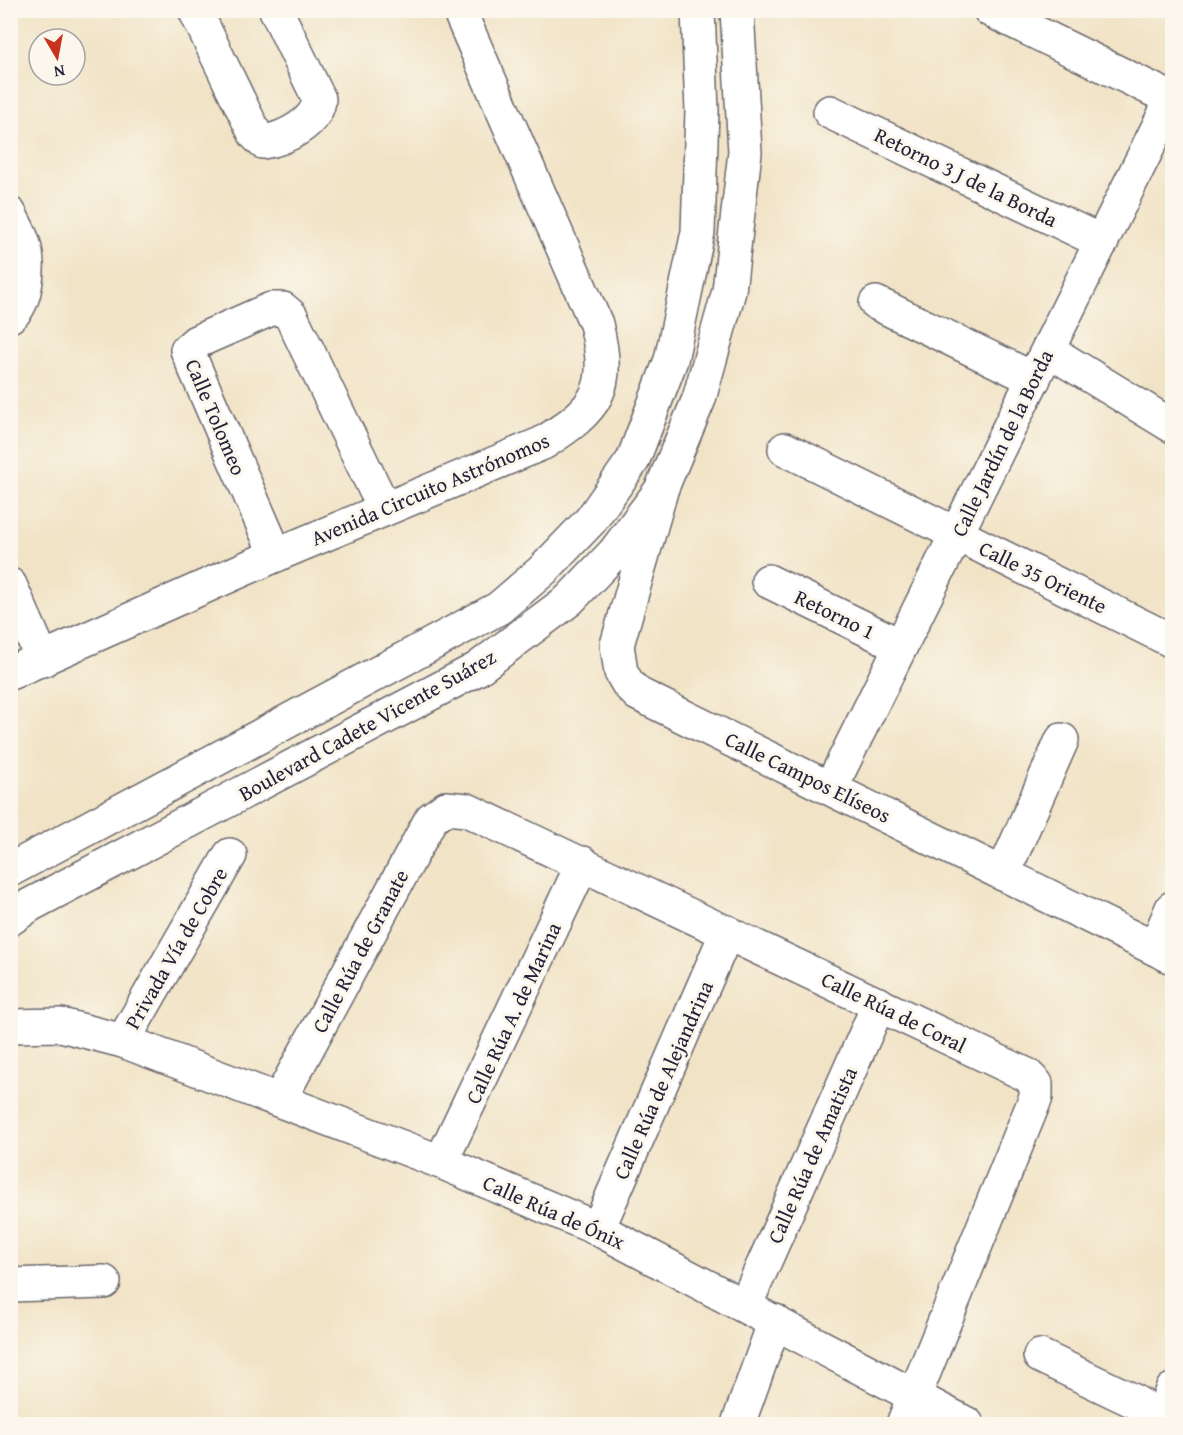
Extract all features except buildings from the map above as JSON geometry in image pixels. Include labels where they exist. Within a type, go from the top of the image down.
[{"type":"street","points":[[195,10],[255,135],[263,141],[275,140],[312,118],[318,110],[319,99],[276,10]]},
{"type":"street","name":"Boulevard Cadete Vicente Suárez","points":[[10,870],[499,608],[543,570],[591,520],[633,460],[674,348],[698,232],[702,111],[698,10]]},
{"type":"street","name":"Boulevard Cadete Vicente Suárez","points":[[10,920],[30,905],[477,669],[569,600],[614,553],[661,490],[699,399],[729,291],[745,152],[737,10]]},
{"type":"street","points":[[990,10],[1172,99]]},
{"type":"street","name":"Avenida Circuito Astrónomos","points":[[10,673],[384,508],[543,443],[576,422],[595,400],[602,378],[603,353],[596,324],[461,13]]},
{"type":"street","name":"Calle Jardín de la Borda","points":[[831,787],[1172,99]]},
{"type":"street","name":"Retorno 3 J de la Borda","points":[[830,112],[1101,242]]},
{"type":"street","points":[[10,214],[25,248],[27,260],[21,302],[10,316]]},
{"type":"street","points":[[876,303],[1034,379]]},
{"type":"street","name":"Calle Tolomeo","points":[[276,555],[187,350],[196,342],[271,309],[283,309],[291,316],[384,508]]},
{"type":"street","points":[[1048,350],[1173,426]]},
{"type":"street","name":"Calle 35 Oriente","points":[[785,449],[1173,641]]},
{"type":"street","name":"Calle Campos Elíseos","points":[[661,490],[617,645],[617,660],[628,684],[638,694],[831,787],[1164,953]]},
{"type":"street","name":"Retorno 1","points":[[768,582],[901,646]]},
{"type":"street","points":[[10,585],[43,660]]},
{"type":"street","points":[[1003,874],[1062,741]]},
{"type":"street","name":"Calle Rúa de Coral","points":[[446,808],[467,810],[583,863],[1027,1075],[1036,1084],[1036,1097],[914,1394]]},
{"type":"street","name":"Calle Rúa de Granate","points":[[280,1099],[431,819],[446,808]]},
{"type":"street","name":"Privada Vía de Cobre","points":[[123,1041],[230,855]]},
{"type":"street","name":"Calle Rúa A. de Marina","points":[[441,1162],[583,863]]},
{"type":"street","points":[[1164,953],[1173,908]]},
{"type":"street","name":"Calle Rúa de Alejandrina","points":[[598,1229],[727,932]]},
{"type":"street","name":"Calle Rúa de Amatista","points":[[745,1306],[879,1004]]},
{"type":"street","name":"Calle Rúa de Ónix","points":[[10,1026],[60,1025],[123,1041],[441,1162],[598,1229],[914,1394],[968,1425]]},
{"type":"street","points":[[10,1285],[104,1282]]},
{"type":"street","points":[[738,1425],[774,1321]]},
{"type":"street","points":[[1040,1356],[1134,1401],[1165,1411]]},
{"type":"street","points":[[903,1425],[914,1394]]}]
